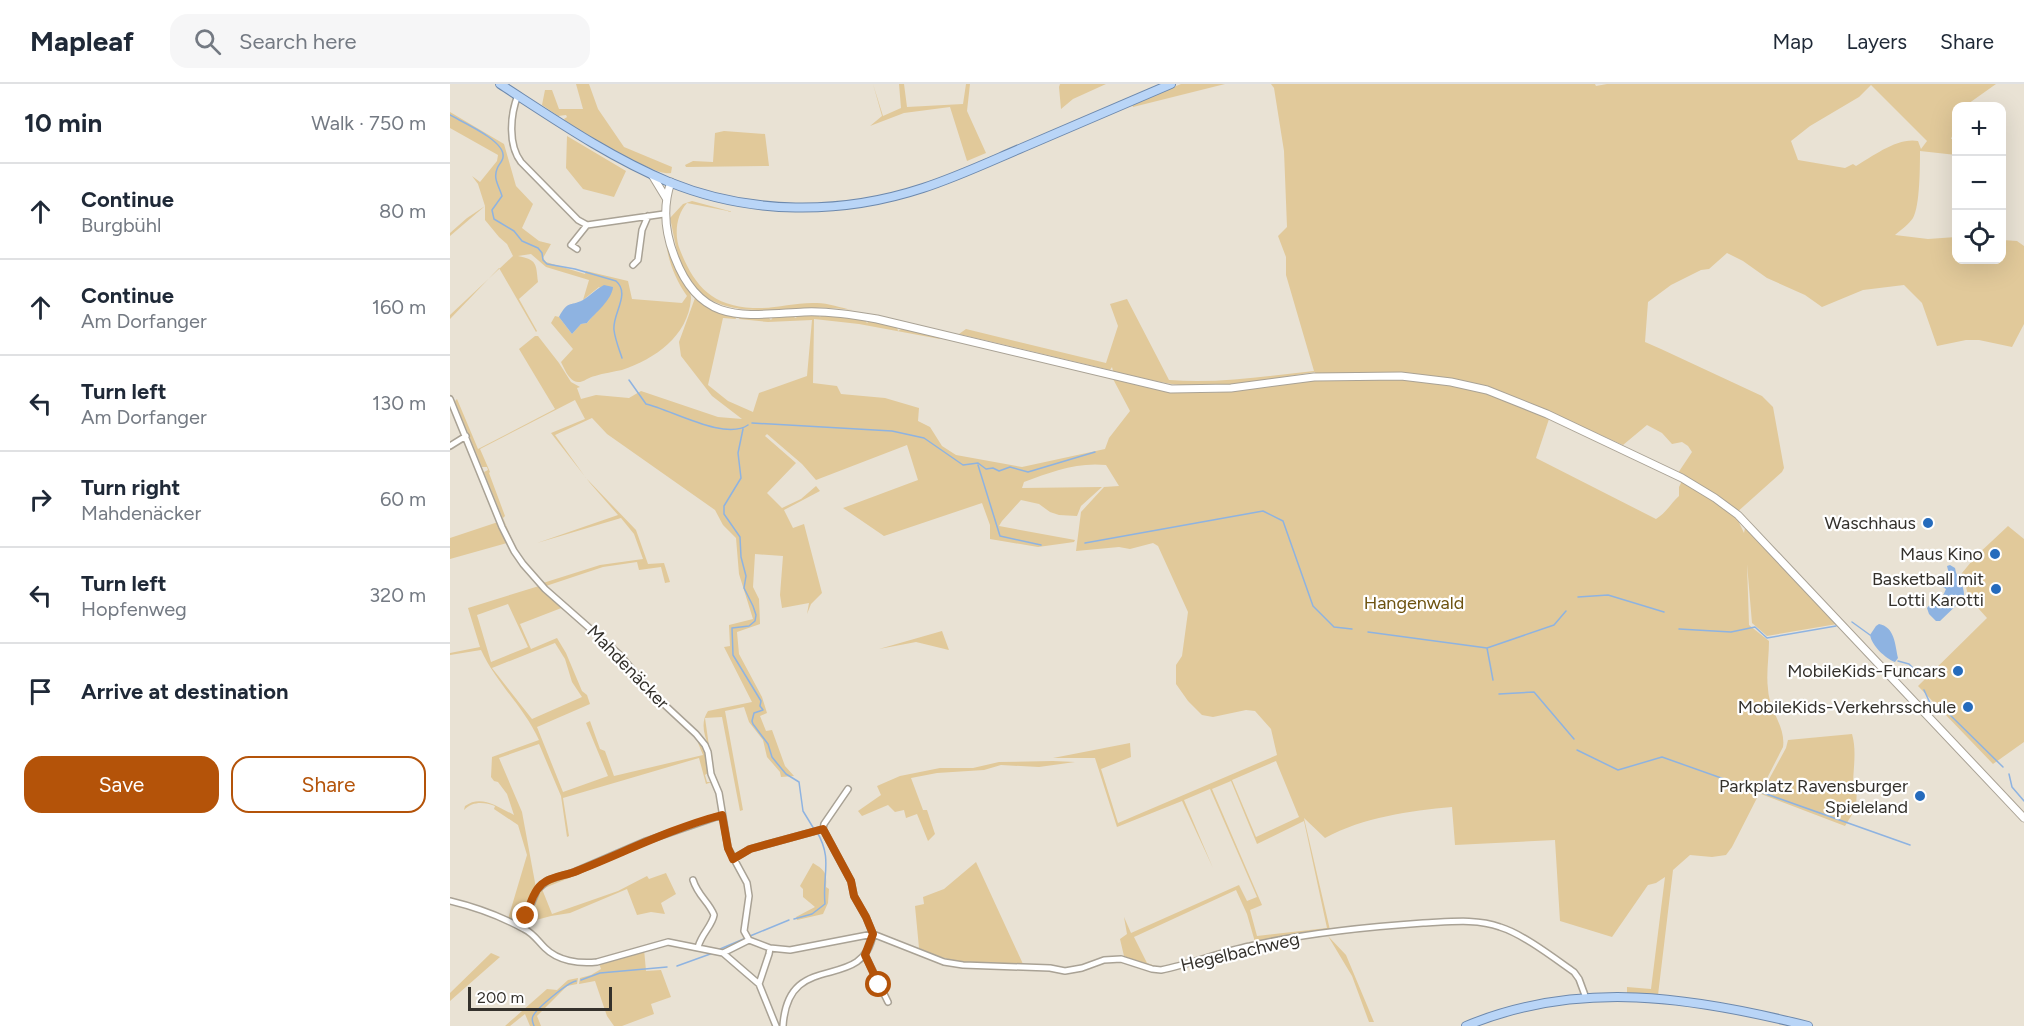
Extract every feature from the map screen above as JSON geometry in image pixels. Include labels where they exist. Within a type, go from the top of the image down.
[{"type":"main road","points":[[500,84],[586,138],[651,174],[726,199],[778,208],[832,207],[878,200],[924,188],[1171,84]]},
{"type":"main road","points":[[1466,1026],[1526,1006],[1586,998],[1645,997],[1687,1000],[1743,1010],[1808,1026]]},
{"type":"street","points":[[518,95],[512,127],[515,152],[521,162],[578,220],[587,225],[664,214]]},
{"type":"street","points":[[651,174],[666,198]]},
{"type":"street","points":[[671,182],[664,214],[673,254],[687,283],[708,304],[728,312],[762,316],[835,312],[877,319],[1171,389],[1232,388],[1314,376],[1401,376],[1451,382],[1488,390],[1514,400],[1682,478],[1738,515],[2024,818]]},
{"type":"street","points":[[633,265],[638,260],[642,230],[648,216]]},
{"type":"street","points":[[577,249],[572,245],[587,225]]},
{"type":"street","name":"Mahdenäcker","points":[[450,399],[514,551],[535,579],[602,638],[670,711],[701,740],[708,752],[711,774],[719,793],[728,848],[747,883],[749,896],[745,927],[748,938]]},
{"type":"street","points":[[450,446],[466,436]]},
{"type":"street","points":[[733,859],[750,849],[818,830],[848,789]]},
{"type":"street","points":[[522,927],[537,890],[548,880],[722,815]]},
{"type":"street","points":[[783,1026],[787,1001],[801,983],[816,975],[842,970],[865,955],[873,934],[854,896],[851,881],[818,830]]},
{"type":"street","points":[[693,880],[698,894],[711,908],[714,915],[711,924],[701,935],[698,947]]},
{"type":"street","points":[[450,901],[522,927],[555,956],[577,962],[597,962],[668,942],[719,952],[759,984],[776,1026]]},
{"type":"street","name":"Hegelbachweg","points":[[873,934],[944,962],[963,965],[1073,970],[1104,960],[1121,959],[1161,970],[1252,945],[1327,933],[1408,924],[1487,923],[1515,934],[1574,972],[1583,987],[1586,998]]},
{"type":"street","points":[[719,952],[748,938],[770,948],[790,951],[873,934]]},
{"type":"street","points":[[759,984],[770,948]]},
{"type":"street","points":[[865,955],[888,1002]]},
{"type":"green space","points":[[576,84],[589,84],[598,109],[624,147],[672,167],[671,173],[650,168],[635,161],[565,121],[566,115],[558,116],[542,105],[545,90],[552,90],[559,109],[583,109]]},
{"type":"green space","points":[[873,84],[883,116],[901,108],[899,84],[904,84],[907,107],[963,104],[966,84],[970,84],[967,111],[986,153],[967,161],[950,107],[904,113],[870,126],[882,116]]},
{"type":"green space","points":[[1060,84],[1106,84],[1073,99],[1061,109]]},
{"type":"green space","points":[[1181,84],[1225,84],[1133,107],[1132,104]]},
{"type":"green space","name":"Hangenwald","points":[[1271,84],[1595,84],[1596,86],[1607,84],[1996,84],[1971,102],[1952,102],[1952,155],[1920,151],[1919,186],[1915,212],[1913,218],[1895,235],[1928,239],[1952,237],[1952,264],[2006,264],[2006,240],[2017,241],[2024,246],[2024,324],[2012,347],[1979,340],[1966,340],[1937,346],[1922,303],[1904,285],[1863,290],[1822,307],[1805,295],[1767,278],[1727,253],[1709,269],[1701,270],[1671,285],[1648,302],[1645,342],[1762,396],[1773,407],[1784,468],[1735,514],[1744,533],[1745,528],[1837,624],[1767,636],[1752,623],[1747,564],[1749,625],[1769,641],[1767,677],[1769,697],[1782,732],[1783,747],[1726,855],[1712,857],[1690,855],[1673,870],[1658,995],[1627,994],[1627,987],[1651,989],[1665,877],[1648,885],[1612,937],[1560,921],[1555,840],[1455,845],[1452,807],[1403,813],[1371,820],[1325,838],[1304,818],[1330,930],[1255,942],[1247,914],[1236,890],[1134,937],[1147,963],[1161,968],[1151,967],[1124,956],[1120,939],[1127,934],[1124,917],[1131,933],[1239,885],[1247,901],[1257,897],[1210,789],[1184,800],[1213,868],[1182,801],[1117,827],[1095,758],[1053,758],[1130,743],[1131,757],[1101,769],[1118,823],[1277,755],[1271,729],[1255,711],[1246,710],[1213,717],[1202,715],[1176,684],[1176,665],[1182,656],[1188,612],[1158,546],[1153,543],[1130,549],[1119,547],[1076,551],[1081,512],[1104,487],[1119,486],[1106,465],[1074,466],[1024,482],[1022,488],[1102,487],[1081,506],[1077,516],[1059,515],[1039,504],[1021,500],[999,526],[1075,540],[1074,542],[1038,547],[990,539],[990,525],[982,503],[884,536],[843,508],[918,480],[907,445],[816,480],[802,464],[767,434],[765,436],[796,463],[767,493],[782,508],[801,499],[816,486],[820,491],[784,510],[793,528],[804,524],[822,593],[811,604],[807,614],[809,603],[782,608],[780,595],[783,556],[755,554],[753,587],[759,599],[760,624],[737,632],[739,654],[762,697],[767,713],[760,716],[766,731],[772,730],[785,766],[794,776],[781,777],[780,772],[767,757],[763,740],[749,722],[744,707],[725,711],[743,810],[740,811],[722,717],[705,718],[709,746],[704,728],[704,719],[708,711],[752,702],[724,647],[730,646],[729,625],[753,619],[739,574],[736,538],[723,525],[715,510],[607,434],[592,418],[555,435],[585,476],[551,433],[585,419],[575,400],[480,449],[490,472],[505,516],[503,518],[516,549],[514,546],[484,472],[488,470],[487,467],[482,467],[455,401],[457,399],[478,449],[555,409],[519,349],[538,336],[571,382],[580,387],[577,388],[581,399],[596,395],[629,398],[641,391],[718,417],[742,419],[712,396],[681,356],[679,342],[695,298],[735,316],[736,319],[723,318],[708,385],[728,401],[753,412],[759,393],[807,376],[812,320],[768,322],[739,319],[740,317],[768,317],[771,320],[783,316],[796,318],[817,314],[820,317],[822,314],[839,315],[840,318],[843,316],[864,319],[867,323],[870,320],[897,327],[898,331],[903,328],[939,337],[940,339],[859,324],[814,319],[813,383],[837,386],[841,394],[885,398],[919,408],[918,421],[930,427],[942,446],[956,455],[1022,467],[1105,449],[1109,438],[1130,411],[1112,377],[1165,389],[1198,393],[1243,390],[1317,379],[1315,372],[1237,384],[1180,385],[1113,371],[1112,367],[1110,370],[959,334],[966,329],[1106,363],[1118,326],[1110,304],[1127,299],[1169,380],[1223,380],[1314,371],[1286,275],[1286,257],[1278,236],[1287,227],[1284,151],[1274,88]],"holes":[[[1871,85],[1927,141],[1921,149],[1918,141],[1902,142],[1886,148],[1856,166],[1853,164],[1845,168],[1798,160],[1791,141],[1810,126],[1859,97]],[[1551,413],[1623,445],[1647,425],[1662,433],[1672,444],[1682,442],[1692,452],[1678,473],[1684,477],[1679,487],[1679,496],[1656,519],[1536,458]],[[1276,761],[1299,817],[1256,837],[1232,780]],[[1231,781],[1257,844],[1304,821],[1327,928],[1257,936],[1250,910],[1262,905],[1212,789]]]},
{"type":"green space","points":[[450,112],[504,144],[516,186],[533,204],[522,228],[539,241],[551,244],[543,258],[546,262],[585,274],[586,271],[628,281],[632,299],[682,303],[687,296],[671,265],[665,231],[676,271],[691,295],[689,312],[684,324],[668,344],[646,359],[622,370],[579,382],[570,378],[561,362],[573,349],[551,323],[555,316],[559,317],[572,334],[581,324],[587,323],[609,297],[599,287],[583,300],[589,280],[546,267],[531,254],[518,256],[529,259],[536,266],[538,282],[519,299],[536,332],[499,269],[513,256],[507,244],[485,220],[485,206],[478,184],[472,176],[480,182],[497,161],[498,155],[450,128]]},
{"type":"green space","points":[[724,131],[765,134],[769,166],[686,167],[685,165],[693,161],[713,162],[715,133]]},
{"type":"green space","points":[[567,136],[626,171],[614,197],[583,189],[566,168]]},
{"type":"green space","points":[[692,201],[733,212],[687,203],[678,219],[677,238],[685,262],[698,283],[715,298],[726,303],[753,308],[817,303],[853,310],[742,309],[708,298],[695,287],[681,265],[670,218],[683,204]]},
{"type":"green space","points":[[485,206],[450,236],[450,233],[467,218]]},
{"type":"green space","points":[[488,279],[450,319],[450,315]]},
{"type":"green space","points":[[587,479],[636,530],[648,564],[664,563],[670,582],[665,583],[661,567],[639,570],[637,562],[603,567],[546,586],[543,583],[600,565],[643,559],[634,534],[621,518],[537,543],[618,515]]},
{"type":"green space","points":[[498,522],[507,543],[450,559],[450,538]]},
{"type":"green space","points":[[2008,526],[2024,539],[2024,742],[1993,764],[1918,686],[1987,618],[1969,598],[1962,573],[1976,556]]},
{"type":"green space","points":[[539,586],[564,607],[520,624],[531,649],[557,638],[590,704],[537,727],[563,792],[608,776],[586,723],[590,721],[600,749],[605,751],[614,776],[703,755],[696,738],[688,731],[692,731],[702,746],[705,755],[707,782],[712,782],[706,784],[699,758],[563,798],[569,836],[567,837],[561,796],[539,744],[499,758],[522,812],[536,888],[520,923],[508,919],[527,855],[518,825],[494,809],[495,806],[475,804],[464,810],[465,806],[471,803],[483,801],[496,805],[514,815],[507,794],[491,777],[492,757],[539,740],[526,717],[494,673],[481,650],[450,655],[450,653],[480,647],[468,608]],"holes":[[[508,604],[528,647],[491,662],[477,615]],[[555,643],[565,659],[572,682],[582,697],[532,719],[492,668]]]},
{"type":"green space","points":[[942,631],[949,650],[916,642],[879,649]]},
{"type":"green space","points":[[1852,734],[1855,753],[1853,787],[1857,788],[1856,808],[1845,826],[1761,794],[1788,740]]},
{"type":"green space","points":[[999,762],[1075,762],[1039,767],[1001,765],[984,770],[937,773],[911,778],[923,810],[927,810],[935,834],[928,841],[917,814],[906,818],[904,810],[895,812],[888,805],[862,816],[858,811],[881,795],[877,786],[900,776],[940,768],[973,768]]},
{"type":"green space","points":[[633,848],[601,865],[542,889],[552,914],[618,891],[647,876],[649,879],[666,873],[676,894],[661,903],[665,914],[651,912],[637,915],[627,889],[570,913],[525,923],[538,891],[548,881]]},
{"type":"green space","points":[[976,862],[1023,964],[982,964],[957,961],[919,948],[915,906],[924,904],[923,897],[944,889]]},
{"type":"green space","points":[[813,863],[823,870],[825,875],[826,887],[829,889],[828,903],[823,914],[797,920],[796,917],[815,907],[803,897],[803,889],[800,886]]},
{"type":"green space","points":[[1328,936],[1346,955],[1374,1022],[1369,1022],[1352,976]]},
{"type":"green space","points":[[644,949],[646,971],[661,970],[671,997],[651,1004],[654,1014],[622,1026],[614,1026],[607,1016],[595,981],[579,984],[580,978],[601,969],[599,963]]},
{"type":"green space","points":[[491,953],[500,957],[450,1001],[450,993]]},
{"type":"green space","points":[[578,978],[577,984],[567,986],[537,1016],[541,1026],[530,1026],[525,1014],[510,1026],[505,1026],[547,989],[557,990],[568,980]]},
{"type":"water","points":[[604,285],[613,287],[610,297],[587,323],[581,324],[572,334],[559,317],[562,312],[567,306],[583,300]]},
{"type":"water","points":[[1947,566],[1955,568],[1964,598],[1940,621],[1936,621],[1927,608],[1938,595],[1942,598],[1946,589],[1941,586],[1949,574]]},
{"type":"water","points":[[1879,624],[1888,629],[1893,637],[1898,658],[1895,662],[1887,658],[1871,639],[1870,635]]},
{"type":"waterway","points":[[450,115],[491,139],[502,151],[503,158],[496,173],[502,196],[492,210],[494,219],[514,231],[522,241],[538,248],[547,264],[575,269],[616,281],[620,286],[622,292],[614,330],[622,358]]},
{"type":"waterway","points":[[629,380],[646,404],[712,427],[738,429],[748,425]]},
{"type":"waterway","points":[[752,423],[892,431],[924,438],[963,465],[978,463],[986,469],[993,468],[999,471],[1010,467],[1028,472],[1095,452]]},
{"type":"waterway","points":[[743,429],[738,453],[741,478],[724,506],[724,514],[740,537],[741,557],[746,576],[744,588],[756,615],[755,621],[749,626],[732,628],[733,655],[761,701],[760,706],[763,710],[754,713],[753,724],[768,744],[772,757],[786,774],[799,782],[803,811],[814,829]]},
{"type":"waterway","points":[[978,465],[1000,536],[1041,545]]},
{"type":"waterway","points":[[1085,543],[1263,511],[1283,521],[1313,606],[1334,627],[1352,629]]},
{"type":"waterway","points":[[1578,597],[1608,595],[1664,612]]},
{"type":"waterway","points":[[1487,648],[1554,625],[1566,611]]},
{"type":"waterway","points":[[1852,622],[1870,635]]},
{"type":"waterway","points":[[1679,629],[1731,632],[1755,627],[1767,638],[1836,626]]},
{"type":"waterway","points":[[1368,632],[1487,648],[1493,680]]},
{"type":"waterway","points":[[1898,661],[1909,664],[1919,674]]},
{"type":"waterway","points":[[1924,690],[1930,703],[1939,711],[1946,711],[2003,767]]},
{"type":"waterway","points":[[1499,694],[1534,692],[1574,739]]},
{"type":"waterway","points":[[1577,750],[1618,770],[1662,757],[1910,845]]},
{"type":"waterway","points":[[2009,774],[2012,787],[2024,801]]},
{"type":"waterway","points":[[794,919],[812,914],[825,904],[826,859],[817,832]]},
{"type":"waterway","points":[[750,936],[789,920]]},
{"type":"waterway","points":[[720,949],[746,938]]},
{"type":"waterway","points":[[677,966],[713,953]]},
{"type":"waterway","points":[[581,980],[600,973],[667,967]]},
{"type":"waterway","points":[[534,1026],[532,1017],[540,1007],[559,991],[576,981]]},
{"type":"place","name":"Waschhaus","points":[[1928,523]]},
{"type":"place","name":"Maus Kino","points":[[1995,554]]},
{"type":"place","name":"Basketball mit Lotti Karotti","points":[[1996,589]]},
{"type":"place","name":"MobileKids-Funcars","points":[[1958,671]]},
{"type":"place","name":"MobileKids-Verkehrsschule","points":[[1968,707]]},
{"type":"place","name":"Parkplatz Ravensburger Spieleland","points":[[1920,796]]},
{"type":"route","points":[[526,916],[537,890],[548,880],[574,872],[706,819],[722,815],[728,848],[733,859],[750,849],[823,829],[851,881],[854,896],[873,934],[865,955],[879,985]]}]
